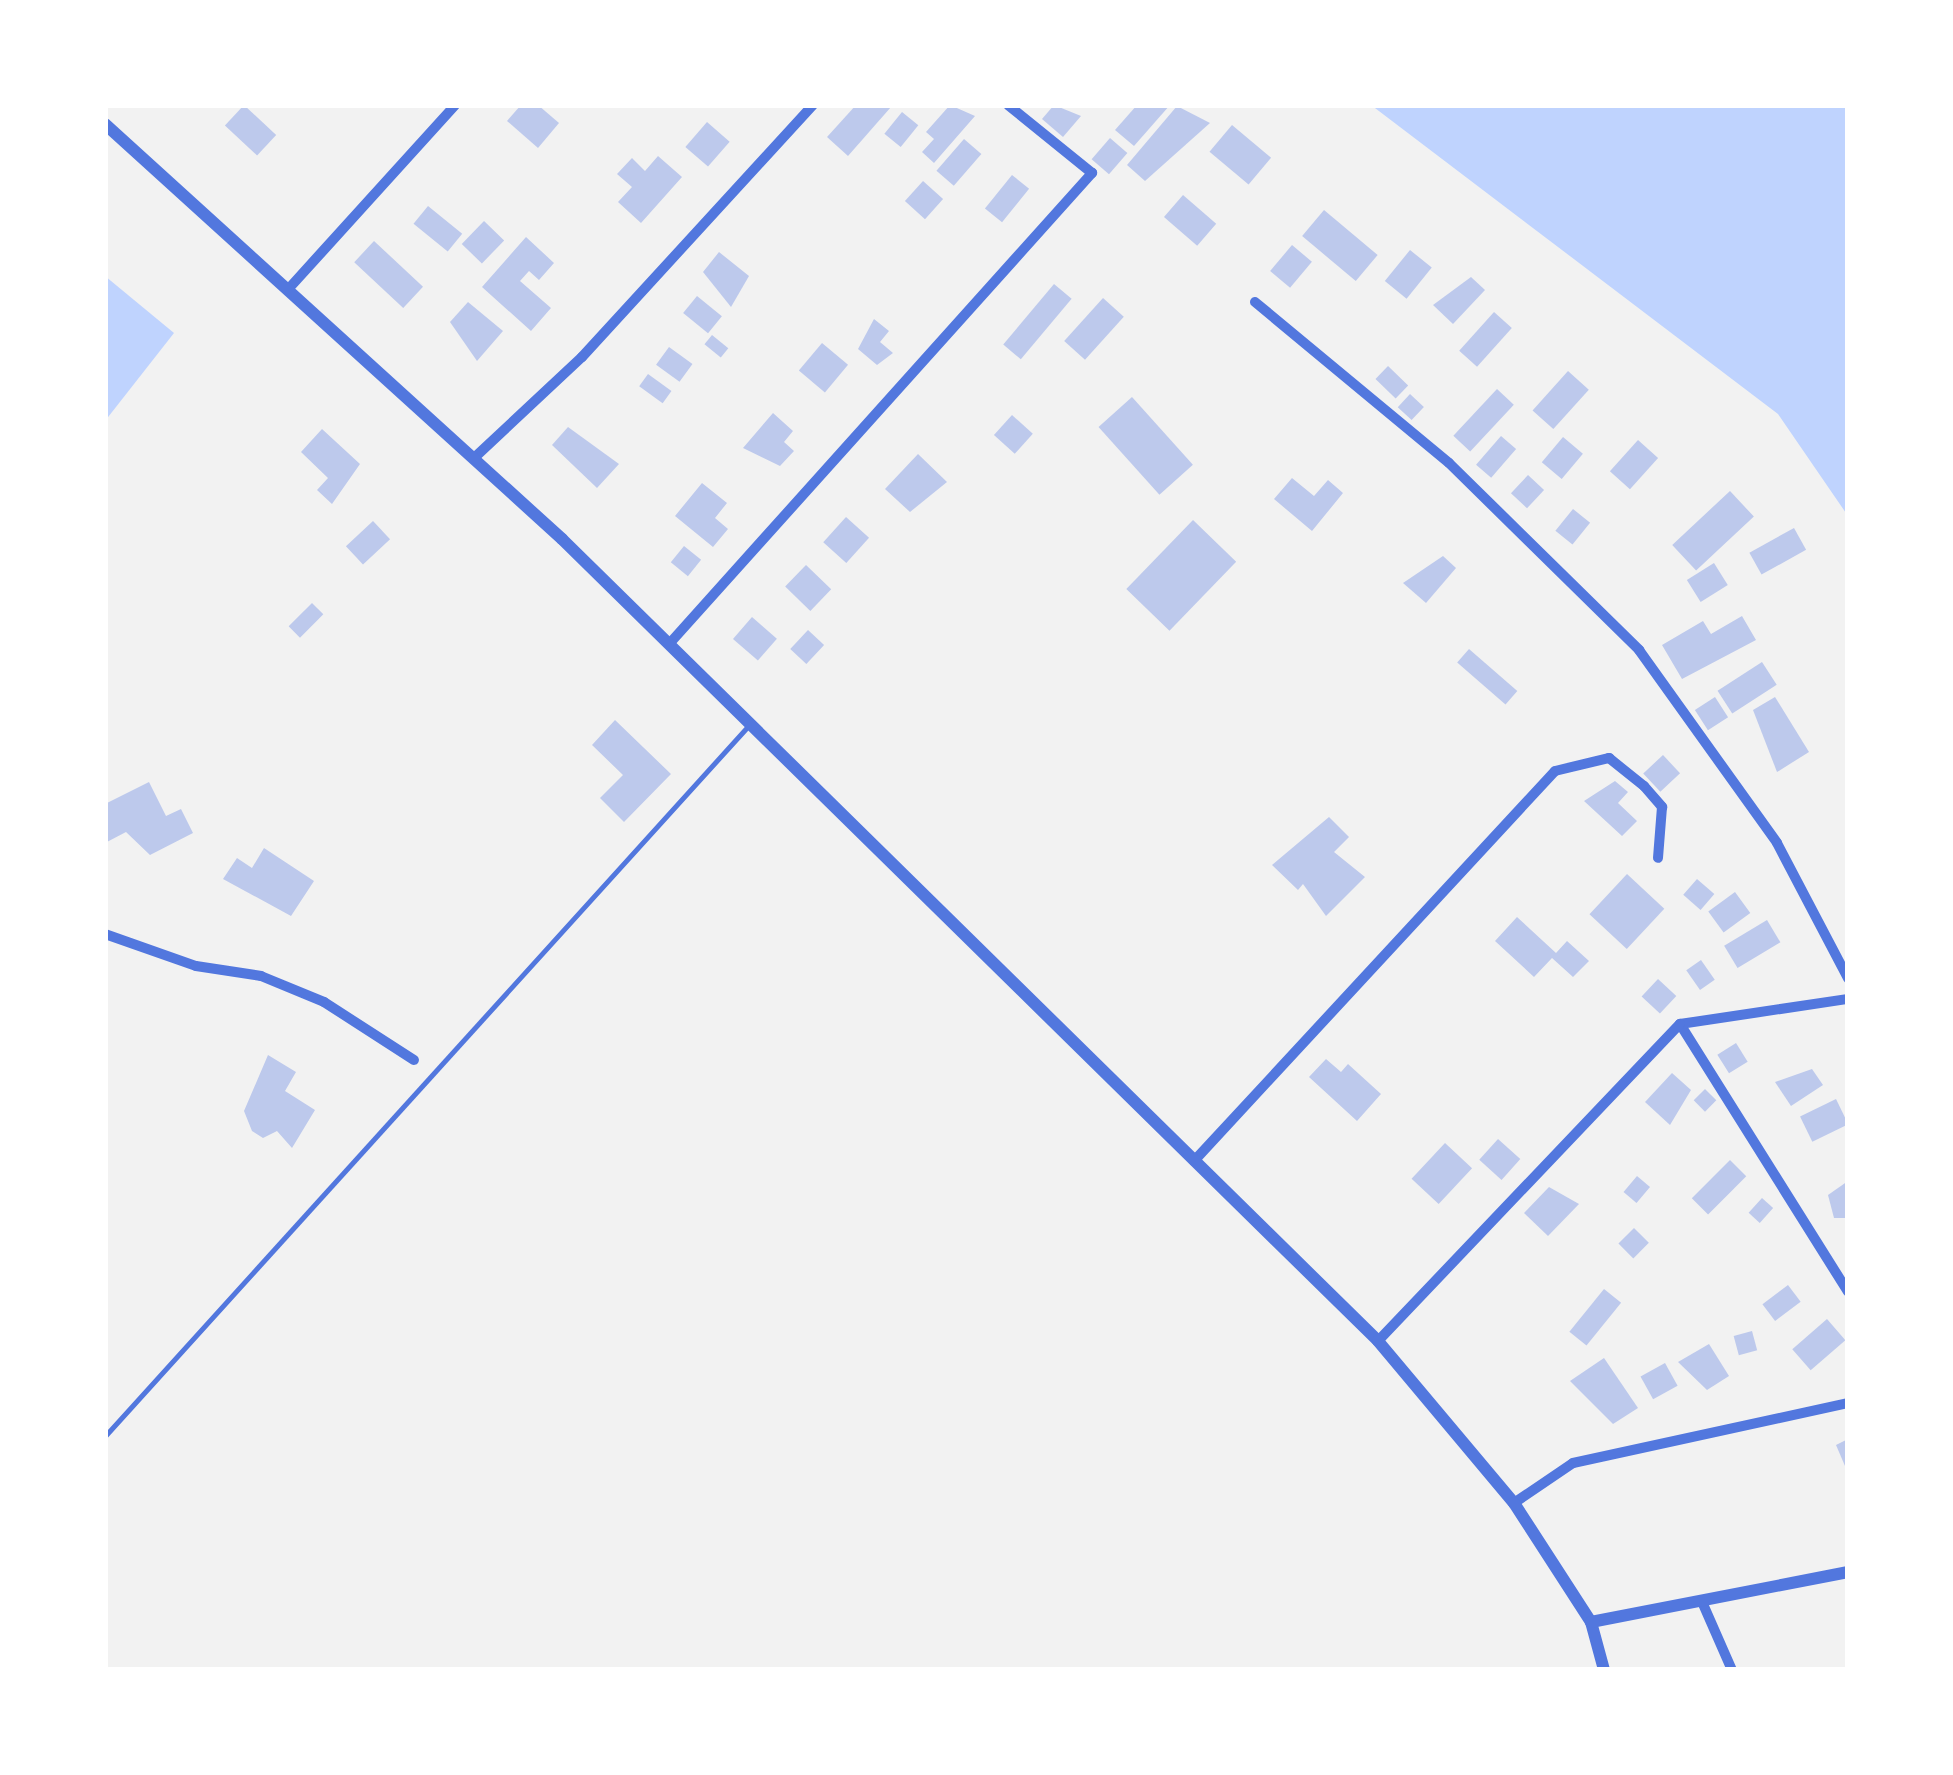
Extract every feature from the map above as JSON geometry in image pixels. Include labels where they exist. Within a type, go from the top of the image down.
[{"type":"street","points":[[292,285],[455,105]]},
{"type":"street","points":[[474,458],[582,357],[813,105]]},
{"type":"street","points":[[670,643],[1092,172],[1008,105]]},
{"type":"street","points":[[105,124],[292,285],[670,643],[748,726],[1378,1341],[1514,1503],[1591,1622],[1604,1670]]},
{"type":"street","points":[[1255,302],[1449,463],[1639,650],[1776,843],[1848,978]]},
{"type":"street","points":[[1194,1161],[1555,771],[1609,758],[1644,786],[1662,806],[1658,858]]},
{"type":"street","points":[[105,934],[196,966],[261,976],[414,1060]]},
{"type":"street","points":[[1378,1341],[1680,1024],[1848,999]]},
{"type":"street","points":[[1680,1024],[1848,1292]]},
{"type":"street","points":[[1514,1503],[1573,1464],[1848,1402]]},
{"type":"street","points":[[1591,1622],[1703,1604],[1848,1572]]},
{"type":"street","points":[[1703,1604],[1732,1670]]},
{"type":"lane","points":[[105,1436],[748,726]]},
{"type":"water","points":[[1371,105],[1848,105],[1848,516],[1778,414]]},
{"type":"water","points":[[105,276],[174,333],[105,421]]},
{"type":"building","points":[[244,105],[276,135],[257,155],[225,125]]},
{"type":"building","points":[[521,105],[538,105],[559,123],[538,148],[507,121]]},
{"type":"building","points":[[856,105],[891,107],[848,156],[827,137]]},
{"type":"building","points":[[950,105],[975,116],[934,163],[922,152],[934,139],[926,132]]},
{"type":"building","points":[[1054,105],[1081,116],[1063,137],[1042,119]]},
{"type":"building","points":[[1137,105],[1170,105],[1134,146],[1115,130]]},
{"type":"building","points":[[1177,106],[1210,123],[1145,181],[1127,165]]},
{"type":"building","points":[[902,112],[918,125],[901,147],[884,134]]},
{"type":"building","points":[[707,122],[730,142],[708,167],[685,147]]},
{"type":"building","points":[[1232,125],[1271,158],[1249,185],[1210,152]]},
{"type":"building","points":[[1110,138],[1127,153],[1109,174],[1092,159]]},
{"type":"building","points":[[964,139],[981,154],[954,186],[936,171]]},
{"type":"building","points":[[658,156],[682,177],[641,223],[618,202],[632,187],[617,174],[632,158],[645,171]]},
{"type":"building","points":[[1012,175],[1029,189],[1002,222],[985,208]]},
{"type":"building","points":[[923,181],[943,199],[925,219],[905,201]]},
{"type":"building","points":[[1183,195],[1216,224],[1197,246],[1164,217]]},
{"type":"building","points":[[428,206],[462,234],[448,252],[414,224]]},
{"type":"building","points":[[1324,210],[1378,255],[1356,281],[1302,236]]},
{"type":"building","points":[[484,221],[504,240],[482,263],[462,244]]},
{"type":"building","points":[[526,237],[554,263],[539,280],[529,271],[520,281],[551,308],[531,331],[482,287]]},
{"type":"building","points":[[374,241],[423,287],[403,308],[354,262]]},
{"type":"building","points":[[1292,245],[1312,262],[1290,288],[1270,271]]},
{"type":"building","points":[[1410,250],[1432,268],[1407,299],[1385,281]]},
{"type":"building","points":[[719,252],[749,276],[731,307],[703,272]]},
{"type":"building","points":[[1471,277],[1485,290],[1453,324],[1433,305]]},
{"type":"building","points":[[1054,284],[1072,299],[1021,359],[1003,345]]},
{"type":"building","points":[[697,296],[722,316],[708,333],[683,313]]},
{"type":"building","points":[[1103,298],[1124,317],[1085,360],[1064,341]]},
{"type":"building","points":[[468,302],[503,331],[477,361],[450,322]]},
{"type":"building","points":[[1494,312],[1512,328],[1477,367],[1459,351]]},
{"type":"building","points":[[874,319],[889,331],[880,342],[893,353],[877,365],[858,349]]},
{"type":"building","points":[[712,335],[728,348],[721,358],[704,344]]},
{"type":"building","points":[[822,343],[848,365],[825,392],[799,371]]},
{"type":"building","points":[[669,347],[692,364],[680,382],[656,365]]},
{"type":"building","points":[[1388,366],[1408,385],[1396,398],[1375,379]]},
{"type":"building","points":[[1568,371],[1589,390],[1553,429],[1533,410]]},
{"type":"building","points":[[648,374],[671,391],[663,403],[639,386]]},
{"type":"building","points":[[1497,389],[1514,405],[1470,451],[1453,436]]},
{"type":"building","points":[[1410,394],[1424,407],[1412,420],[1398,407]]},
{"type":"building","points":[[1132,397],[1193,465],[1159,495],[1099,427]]},
{"type":"building","points":[[773,413],[793,431],[784,442],[794,451],[780,466],[743,448]]},
{"type":"building","points":[[1012,415],[1033,434],[1015,454],[994,435]]},
{"type":"building","points":[[568,427],[619,464],[597,488],[552,445]]},
{"type":"building","points":[[322,429],[360,464],[332,504],[317,490],[328,478],[301,452]]},
{"type":"building","points":[[1501,436],[1516,449],[1491,478],[1476,465]]},
{"type":"building","points":[[1563,437],[1583,454],[1562,479],[1542,462]]},
{"type":"building","points":[[1638,440],[1658,458],[1630,489],[1610,471]]},
{"type":"building","points":[[918,454],[947,482],[910,512],[885,489]]},
{"type":"building","points":[[1528,475],[1544,490],[1527,508],[1511,493]]},
{"type":"building","points":[[1292,478],[1314,496],[1328,480],[1343,493],[1312,531],[1274,499]]},
{"type":"building","points":[[702,483],[727,503],[715,518],[728,529],[713,547],[675,516]]},
{"type":"building","points":[[1730,491],[1754,517],[1696,570],[1672,545]]},
{"type":"building","points":[[1573,509],[1590,523],[1572,545],[1555,531]]},
{"type":"building","points":[[846,517],[869,538],[846,563],[823,542]]},
{"type":"building","points":[[1193,520],[1236,562],[1169,631],[1126,589]]},
{"type":"building","points":[[373,521],[390,539],[363,565],[346,546]]},
{"type":"building","points":[[1794,528],[1806,550],[1762,575],[1749,553]]},
{"type":"building","points":[[684,546],[701,560],[688,576],[671,562]]},
{"type":"building","points":[[1443,556],[1456,568],[1426,603],[1403,583]]},
{"type":"building","points":[[1714,563],[1728,585],[1701,602],[1687,580]]},
{"type":"building","points":[[806,565],[831,589],[810,611],[785,587]]},
{"type":"building","points":[[312,603],[323,614],[300,638],[289,626]]},
{"type":"building","points":[[1742,616],[1756,640],[1682,679],[1662,645],[1703,621],[1711,634]]},
{"type":"building","points":[[752,617],[777,639],[758,661],[733,639]]},
{"type":"building","points":[[808,630],[824,645],[806,664],[790,649]]},
{"type":"building","points":[[1469,649],[1517,691],[1505,705],[1457,663]]},
{"type":"building","points":[[1762,662],[1777,685],[1732,714],[1718,691]]},
{"type":"building","points":[[1715,697],[1728,717],[1708,730],[1695,710]]},
{"type":"building","points":[[1775,697],[1809,752],[1777,772],[1753,710]]},
{"type":"building","points":[[615,720],[671,774],[624,822],[600,798],[623,775],[592,745]]},
{"type":"building","points":[[1663,755],[1680,773],[1660,792],[1643,773]]},
{"type":"building","points":[[1615,781],[1628,792],[1618,803],[1637,821],[1622,836],[1584,801]]},
{"type":"building","points":[[149,782],[166,816],[181,809],[193,833],[150,855],[126,832],[105,843],[105,804]]},
{"type":"building","points":[[1329,817],[1349,837],[1334,852],[1365,877],[1326,916],[1303,884],[1298,890],[1272,865]]},
{"type":"building","points":[[264,848],[314,881],[291,916],[223,879],[237,858],[252,868]]},
{"type":"building","points":[[1627,874],[1664,909],[1627,949],[1589,914]]},
{"type":"building","points":[[1697,879],[1714,894],[1701,910],[1683,895]]},
{"type":"building","points":[[1735,892],[1750,913],[1724,932],[1708,911]]},
{"type":"building","points":[[1517,917],[1556,953],[1567,941],[1589,961],[1573,977],[1552,958],[1534,977],[1495,941]]},
{"type":"building","points":[[1767,920],[1780,942],[1738,968],[1724,946]]},
{"type":"building","points":[[1701,960],[1715,980],[1700,990],[1686,970]]},
{"type":"building","points":[[1658,979],[1676,996],[1660,1014],[1642,997]]},
{"type":"building","points":[[1736,1043],[1748,1062],[1729,1073],[1717,1055]]},
{"type":"building","points":[[268,1055],[296,1072],[285,1091],[315,1110],[292,1148],[277,1131],[263,1138],[252,1131],[244,1111]]},
{"type":"building","points":[[1326,1059],[1341,1072],[1348,1064],[1381,1094],[1357,1121],[1309,1077]]},
{"type":"building","points":[[1812,1069],[1823,1085],[1791,1106],[1775,1082]]},
{"type":"building","points":[[1672,1073],[1691,1090],[1670,1125],[1645,1102]]},
{"type":"building","points":[[1705,1089],[1716,1100],[1705,1112],[1694,1100]]},
{"type":"building","points":[[1836,1099],[1848,1124],[1812,1142],[1800,1117]]},
{"type":"building","points":[[1498,1139],[1520,1159],[1502,1180],[1479,1160]]},
{"type":"building","points":[[1445,1143],[1472,1168],[1439,1204],[1412,1179]]},
{"type":"building","points":[[1730,1160],[1746,1176],[1708,1214],[1692,1198]]},
{"type":"building","points":[[1637,1176],[1650,1187],[1637,1203],[1624,1192]]},
{"type":"building","points":[[1848,1181],[1848,1218],[1834,1218],[1828,1195]]},
{"type":"building","points":[[1549,1187],[1579,1204],[1548,1236],[1524,1213]]},
{"type":"building","points":[[1762,1198],[1773,1208],[1760,1223],[1749,1213]]},
{"type":"building","points":[[1634,1228],[1649,1243],[1633,1258],[1618,1244]]},
{"type":"building","points":[[1788,1285],[1801,1302],[1775,1321],[1762,1304]]},
{"type":"building","points":[[1604,1289],[1621,1303],[1586,1346],[1569,1332]]},
{"type":"building","points":[[1827,1319],[1845,1340],[1811,1370],[1792,1349]]},
{"type":"building","points":[[1752,1331],[1757,1350],[1739,1355],[1734,1336]]},
{"type":"building","points":[[1709,1344],[1729,1376],[1707,1390],[1678,1362]]},
{"type":"building","points":[[1604,1358],[1638,1408],[1613,1424],[1570,1381]]},
{"type":"building","points":[[1665,1363],[1678,1386],[1653,1399],[1641,1377]]},
{"type":"building","points":[[1848,1439],[1848,1473],[1836,1445]]}]
